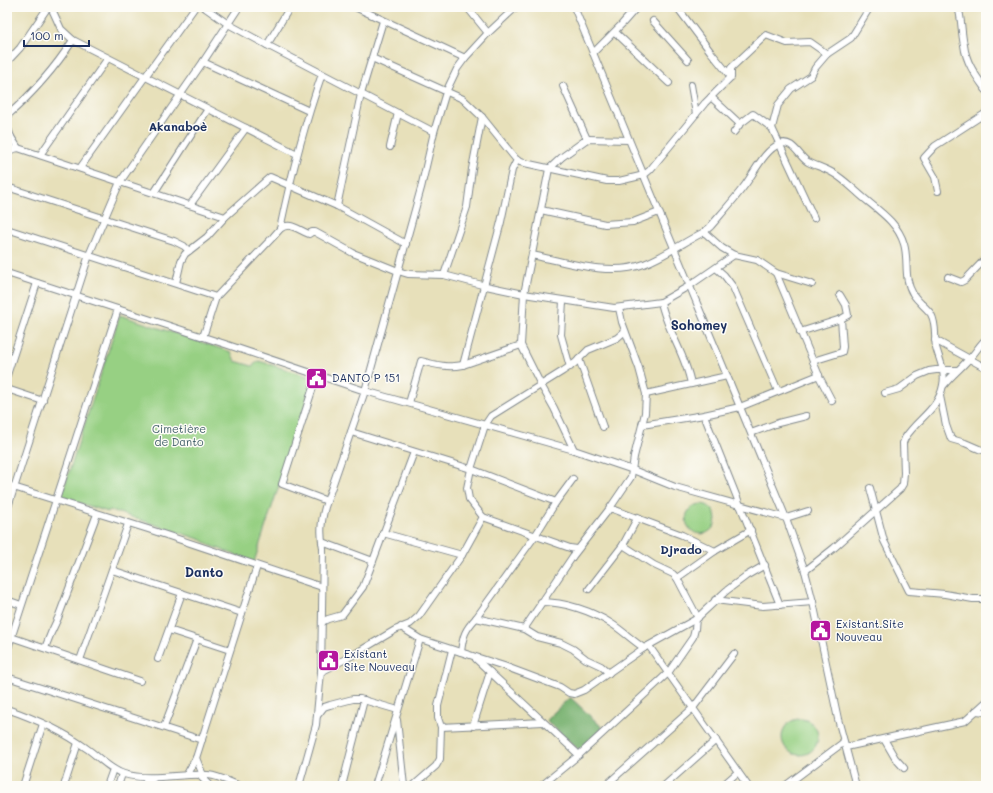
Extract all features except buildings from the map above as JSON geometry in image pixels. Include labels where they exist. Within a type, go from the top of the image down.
[{"type":"street","points":[[7,62],[20,48],[49,7],[64,34],[72,40],[297,154]]},
{"type":"street","points":[[80,168],[195,7]]},
{"type":"street","points":[[204,7],[228,24],[434,132]]},
{"type":"street","points":[[7,510],[89,256],[120,182],[239,7]]},
{"type":"street","points":[[267,45],[289,7]]},
{"type":"street","points":[[355,7],[465,58]]},
{"type":"street","points":[[467,7],[488,33]]},
{"type":"street","points":[[299,786],[316,726],[317,716],[321,672],[323,548],[321,523],[327,501],[365,391],[446,92],[457,69],[465,58],[488,33],[516,7]]},
{"type":"street","points":[[574,7],[786,518],[805,571],[813,602],[832,695],[856,786]]},
{"type":"street","points":[[593,53],[615,32],[637,7]]},
{"type":"street","points":[[677,7],[731,77]]},
{"type":"street","points":[[772,128],[778,105],[791,89],[811,76],[827,54],[851,38],[870,7]]},
{"type":"street","points":[[958,7],[966,55],[972,71],[986,90]]},
{"type":"street","points":[[337,206],[361,94],[383,21]]},
{"type":"street","points":[[653,21],[688,60]]},
{"type":"street","points":[[615,32],[669,83]]},
{"type":"street","points":[[372,58],[463,99],[482,117],[517,160],[549,169],[607,181],[619,181],[644,175],[655,165],[696,114],[731,77],[731,68],[766,35],[787,43],[810,42],[827,54]]},
{"type":"street","points":[[7,116],[29,96],[61,59],[72,40]]},
{"type":"street","points":[[40,155],[108,58]]},
{"type":"street","points":[[203,62],[309,111]]},
{"type":"street","points":[[280,229],[297,154],[309,111],[322,74]]},
{"type":"street","points":[[979,81],[986,78]]},
{"type":"street","points":[[691,85],[696,114]]},
{"type":"street","points":[[563,86],[587,139]]},
{"type":"street","points":[[711,97],[740,124]]},
{"type":"street","points":[[154,193],[208,109]]},
{"type":"street","points":[[390,147],[398,113]]},
{"type":"street","points":[[938,191],[935,177],[924,158],[935,146],[986,113]]},
{"type":"street","points":[[734,132],[740,124],[753,114],[772,128],[814,218]]},
{"type":"street","points":[[444,275],[467,207],[472,169],[482,117]]},
{"type":"street","points":[[7,126],[11,137],[18,148]]},
{"type":"street","points":[[190,205],[246,128]]},
{"type":"street","points":[[11,137],[7,150],[18,148],[225,217]]},
{"type":"street","points":[[574,450],[521,345],[524,294],[549,169],[562,157],[587,139],[629,140]]},
{"type":"street","points":[[532,255],[598,270],[645,264],[704,232],[710,227],[736,197],[770,150],[780,144],[787,143],[807,161],[832,172],[843,179],[896,226],[905,245],[906,272],[910,288],[933,319],[936,330],[935,340],[943,370],[944,385]]},
{"type":"street","points":[[464,366],[486,286],[505,208],[512,170],[517,160]]},
{"type":"street","points":[[176,283],[182,258],[268,178],[272,178],[337,206],[406,244]]},
{"type":"street","points":[[7,187],[179,243],[189,251]]},
{"type":"street","points":[[541,210],[605,224],[633,222],[659,212]]},
{"type":"street","points":[[204,337],[216,296],[280,229],[287,225],[291,225],[308,234],[315,232],[353,253],[408,274],[444,275],[524,294],[563,301],[619,308],[660,302],[689,286],[734,255]]},
{"type":"street","points":[[7,229],[216,296]]},
{"type":"street","points":[[704,232],[716,243],[734,255],[757,260],[776,273],[812,284]]},
{"type":"street","points":[[948,278],[961,282],[965,280],[986,258]]},
{"type":"street","points":[[716,268],[724,275],[733,287],[778,391]]},
{"type":"street","points":[[776,273],[819,376],[832,401]]},
{"type":"street","points":[[7,274],[204,337],[365,391],[574,450],[633,470],[675,487],[786,518],[808,511]]},
{"type":"street","points":[[7,375],[37,283]]},
{"type":"street","points":[[800,332],[841,319],[848,315],[846,305],[840,295]]},
{"type":"street","points":[[563,301],[561,335],[570,367]]},
{"type":"street","points":[[660,302],[667,325],[687,369],[691,384]]},
{"type":"street","points":[[524,629],[577,549],[630,480],[633,470],[646,404],[646,394],[619,308]]},
{"type":"street","points":[[7,650],[118,309]]},
{"type":"street","points":[[813,361],[842,352],[841,319]]},
{"type":"street","points":[[577,549],[570,548],[483,517],[473,506],[467,492],[471,470],[485,425],[494,413],[541,386],[570,367],[592,348],[617,338],[625,331]]},
{"type":"street","points":[[617,338],[629,340]]},
{"type":"street","points":[[805,571],[834,548],[900,489],[903,484],[903,443],[905,438],[934,407],[944,385],[957,370],[969,360],[986,338]]},
{"type":"street","points":[[935,340],[986,368]]},
{"type":"street","points":[[409,403],[421,361],[449,367],[464,366],[521,345]]},
{"type":"street","points":[[579,359],[603,427]]},
{"type":"street","points":[[885,393],[898,389],[929,371],[957,370]]},
{"type":"street","points":[[317,375],[282,484],[327,501]]},
{"type":"street","points":[[646,394],[727,376]]},
{"type":"street","points":[[642,425],[704,415],[740,407],[819,376]]},
{"type":"street","points":[[7,389],[43,401]]},
{"type":"street","points":[[940,396],[946,425],[951,439],[986,451]]},
{"type":"street","points":[[704,415],[780,604]]},
{"type":"street","points":[[751,433],[778,423],[806,416]]},
{"type":"street","points":[[351,432],[471,470],[556,502]]},
{"type":"street","points":[[322,622],[342,615],[363,587],[414,452]]},
{"type":"street","points":[[461,652],[466,629],[476,618],[535,536],[556,502],[574,479]]},
{"type":"street","points":[[7,485],[148,529],[322,588]]},
{"type":"street","points":[[870,488],[884,541],[909,591],[945,594],[966,599],[986,599]]},
{"type":"street","points":[[610,508],[638,517],[682,535],[715,551]]},
{"type":"street","points":[[45,648],[50,633],[58,618],[97,514]]},
{"type":"street","points":[[321,672],[353,655],[394,630],[410,624],[419,616],[462,555],[483,517]]},
{"type":"street","points":[[589,589],[623,546],[638,517]]},
{"type":"street","points":[[80,660],[128,524]]},
{"type":"street","points":[[677,578],[715,551],[751,530]]},
{"type":"street","points":[[383,533],[462,555]]},
{"type":"street","points":[[322,542],[373,561]]},
{"type":"street","points":[[541,786],[579,755],[668,673],[693,637],[697,618],[677,578],[673,574],[654,565],[623,546]]},
{"type":"street","points":[[570,548],[573,556]]},
{"type":"street","points":[[401,628],[420,639],[475,658],[504,666],[560,687],[569,693],[580,693],[647,647],[697,618],[735,583],[765,565]]},
{"type":"street","points":[[187,774],[196,758],[257,566]]},
{"type":"street","points":[[112,570],[242,613]]},
{"type":"street","points":[[158,659],[182,593]]},
{"type":"street","points":[[546,595],[551,602]]},
{"type":"street","points":[[7,600],[21,605]]},
{"type":"street","points":[[715,600],[756,605],[813,602]]},
{"type":"street","points":[[541,602],[551,602],[573,607],[599,617],[647,647],[668,673],[748,786]]},
{"type":"street","points":[[476,618],[524,629],[537,637],[561,643],[573,649],[586,659],[601,666],[609,673]]},
{"type":"street","points":[[169,630],[230,650]]},
{"type":"street","points":[[11,637],[140,681]]},
{"type":"street","points":[[164,727],[197,639]]},
{"type":"street","points":[[375,786],[420,639]]},
{"type":"street","points":[[413,786],[436,766],[440,759],[441,727],[438,718],[438,706],[452,650]]},
{"type":"street","points":[[605,786],[693,708],[734,654]]},
{"type":"street","points":[[475,658],[579,755]]},
{"type":"street","points":[[473,726],[490,672]]},
{"type":"street","points":[[7,677],[202,740]]},
{"type":"street","points":[[317,716],[324,707],[353,699],[364,700],[398,710]]},
{"type":"street","points":[[342,786],[364,700]]},
{"type":"street","points":[[790,785],[845,744],[884,739],[965,721],[986,702]]},
{"type":"street","points":[[7,709],[43,724],[78,743],[113,769],[145,783],[154,778],[187,774],[211,775],[240,786]]},
{"type":"street","points":[[976,711],[986,712]]},
{"type":"street","points":[[396,716],[404,786]]},
{"type":"street","points":[[441,727],[543,722]]},
{"type":"street","points":[[23,786],[43,724]]},
{"type":"street","points":[[884,739],[895,758],[904,768]]},
{"type":"street","points":[[664,786],[716,740]]},
{"type":"street","points":[[64,786],[78,743]]},
{"type":"street","points":[[196,758],[201,775],[210,786]]},
{"type":"street","points":[[107,786],[113,769]]},
{"type":"street","points":[[722,786],[738,772]]},
{"type":"street","points":[[118,786],[122,774]]},
{"type":"green space","name":"Cimetière de Danto","points":[[120,315],[231,352],[235,361],[252,366],[259,361],[314,378],[254,562],[209,545],[202,540],[110,510],[108,512],[61,497]]},
{"type":"green space","points":[[701,504],[712,508],[716,519],[712,530],[701,534],[690,530],[686,519],[690,508]]},
{"type":"green space","points":[[570,697],[603,728],[579,750],[546,720]]},
{"type":"green space","points":[[800,719],[813,724],[818,737],[813,750],[800,755],[787,750],[782,737],[787,724]]},
{"type":"place","name":"DANTO P 151","points":[[317,378]]},
{"type":"place","name":"Existant.Site Nouveau","points":[[820,630]]},
{"type":"place","name":"Existant Site Nouveau","points":[[329,660]]},
{"type":"district","name":"Akanaboè","points":[[178,127]]},
{"type":"district","name":"Sohomey","points":[[699,325]]},
{"type":"district","name":"Djrado","points":[[681,550]]},
{"type":"district","name":"Danto","points":[[204,572]]}]
